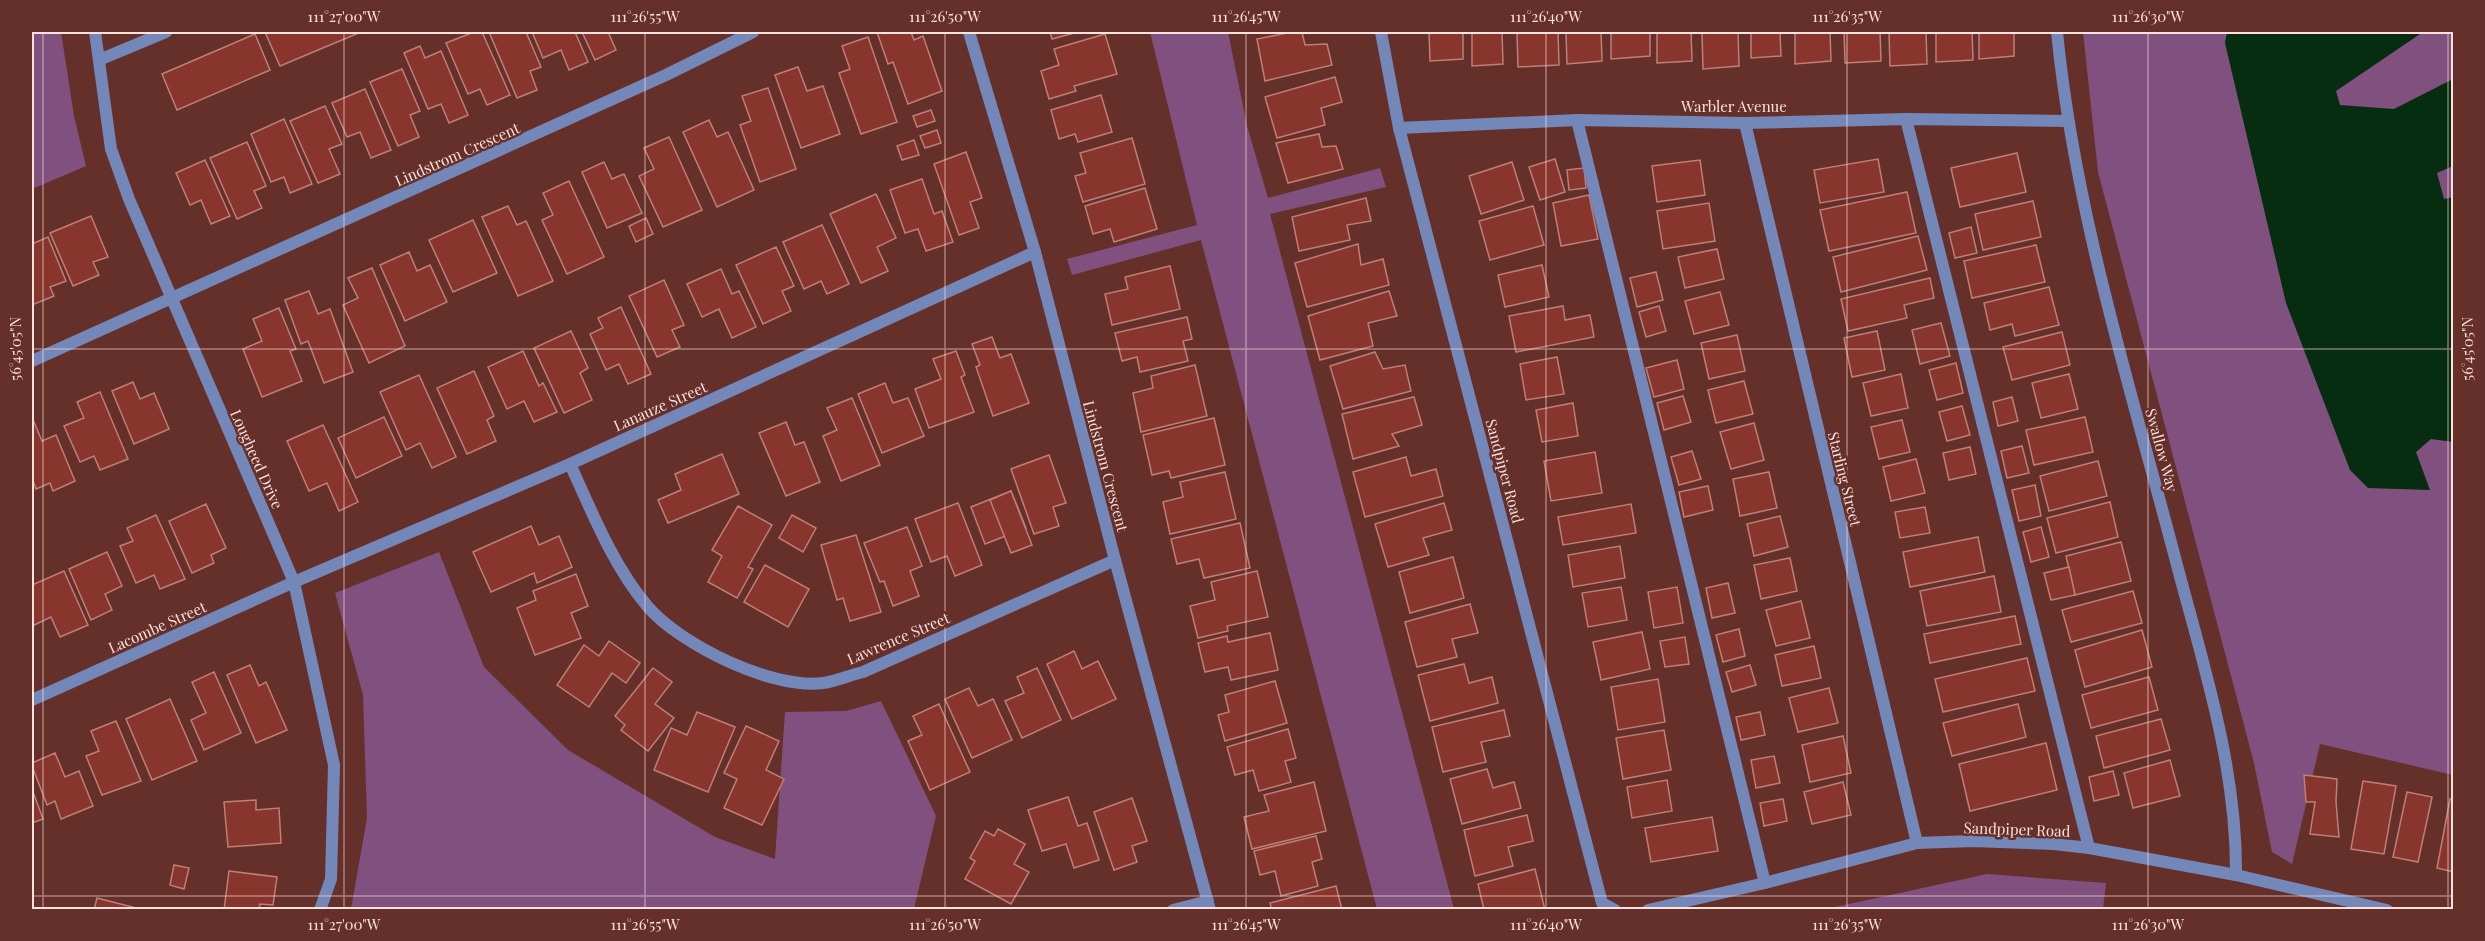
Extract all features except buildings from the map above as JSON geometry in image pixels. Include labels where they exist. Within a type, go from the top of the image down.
[{"type":"street","name":"Lougheed Drive","points":[[94,32],[111,149],[142,233],[294,582],[334,765],[331,879],[320,909]]},
{"type":"street","points":[[99,60],[166,32]]},
{"type":"street","name":"Lindstrom Crescent","points":[[32,361],[666,75],[753,32]]},
{"type":"street","name":"Lindstrom Crescent","points":[[969,32],[1035,252],[1115,560],[1209,905]]},
{"type":"street","name":"Sandpiper Road","points":[[1381,32],[1399,128],[1602,903],[1615,909]]},
{"type":"street","name":"Swallow Way","points":[[2057,32],[2068,121],[2094,249],[2215,708],[2233,798],[2236,875]]},
{"type":"street","points":[[1906,119],[2090,848]]},
{"type":"street","name":"Warbler Avenue","points":[[1399,128],[1577,120],[1745,123],[1906,119],[2068,121]]},
{"type":"street","points":[[1577,120],[1765,883]]},
{"type":"street","name":"Starling Street","points":[[1745,123],[1917,843]]},
{"type":"street","name":"Lanauze Street","points":[[294,582],[570,464],[1035,252]]},
{"type":"street","name":"Lawrence Street","points":[[570,464],[603,535],[628,579],[649,608],[674,629],[740,668],[782,680],[823,683],[863,672],[1115,560]]},
{"type":"street","name":"Lacombe Street","points":[[32,700],[294,582]]},
{"type":"street","name":"Sandpiper Road","points":[[1648,909],[1765,883],[1917,843],[1973,841],[2054,844],[2090,848],[2236,875],[2387,909]]},
{"type":"street","points":[[1173,909],[1209,905]]},
{"type":"shaded area","points":[[32,32],[61,32],[74,116],[86,166],[32,189]]},
{"type":"shaded area","points":[[1150,32],[1228,32],[1247,126],[1268,198],[1380,168],[1386,187],[1270,214],[1454,909],[1377,909],[1201,240],[1072,275],[1067,259],[1197,225]]},
{"type":"shaded area","points":[[2083,32],[2453,32],[2453,775],[2320,744],[2292,864],[2272,852],[2254,763],[2098,172]]},
{"type":"shaded area","points":[[2227,32],[2423,32],[2336,91],[2340,105],[2394,109],[2453,79],[2453,166],[2437,173],[2444,199],[2453,197],[2453,442],[2431,439],[2416,452],[2430,490],[2368,488],[2350,470],[2286,303],[2225,43]]},
{"type":"shaded area","points":[[439,552],[484,667],[568,750],[715,837],[775,859],[785,712],[846,711],[881,701],[936,816],[914,909],[351,909],[367,818],[363,695],[335,593]]},
{"type":"shaded area","points":[[1987,874],[2106,883],[2103,909],[1826,909]]}]
